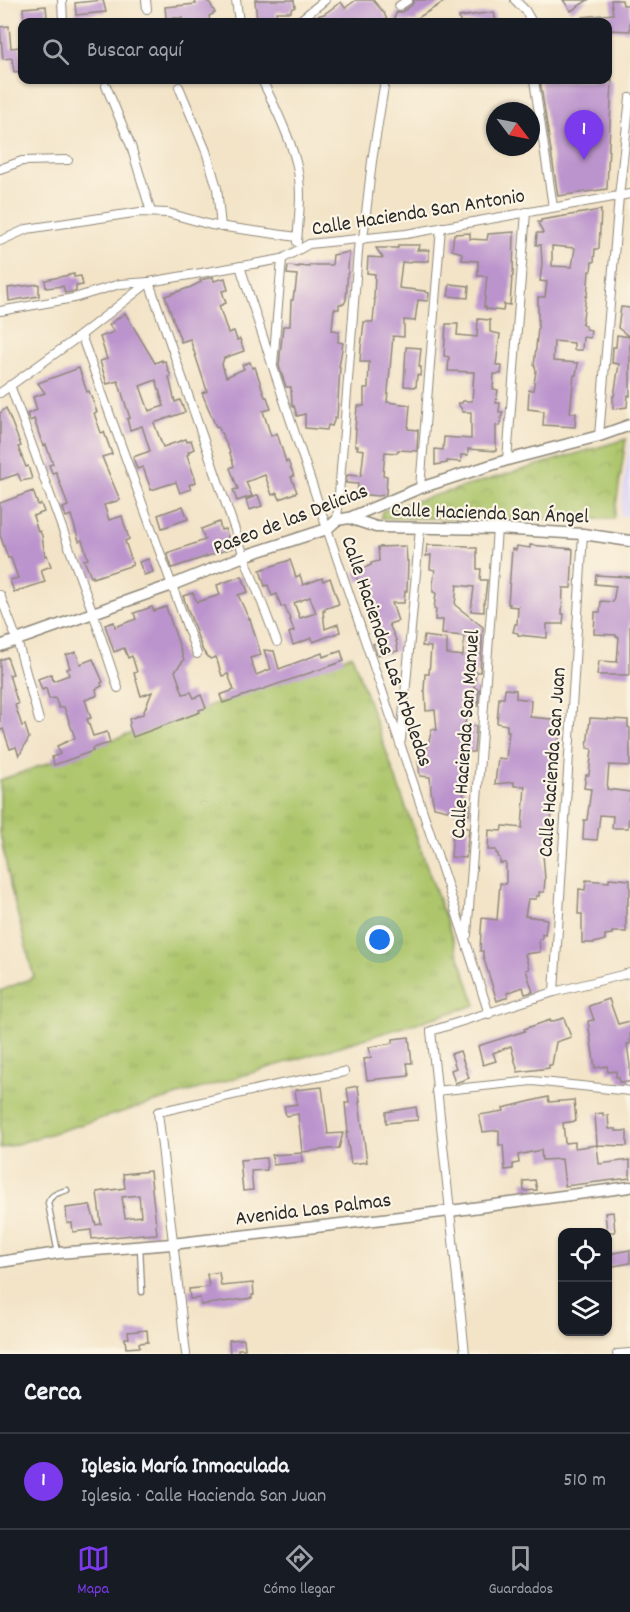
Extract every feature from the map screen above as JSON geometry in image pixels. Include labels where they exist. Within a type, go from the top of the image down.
[{"type":"street","points":[[62,0],[63,18]]},
{"type":"street","points":[[236,0],[238,18]]},
{"type":"street","points":[[399,6],[408,0]]},
{"type":"street","points":[[516,0],[530,18]]},
{"type":"street","points":[[302,18],[321,1]]},
{"type":"street","points":[[264,84],[297,162],[300,190],[297,251]]},
{"type":"street","points":[[337,520],[361,239],[384,84]]},
{"type":"street","points":[[535,84],[553,207]]},
{"type":"street","points":[[106,86],[131,146],[151,212]]},
{"type":"street","points":[[179,87],[209,160],[217,188],[221,227]]},
{"type":"street","points":[[599,436],[619,196],[630,98]]},
{"type":"street","points":[[0,169],[22,161],[68,160]]},
{"type":"street","name":"Calle Hacienda San Antonio","points":[[0,393],[81,335],[149,282],[282,259],[309,244],[406,234],[630,194]]},
{"type":"street","points":[[0,241],[27,229],[140,212],[168,213],[221,227],[297,237]]},
{"type":"street","points":[[507,460],[526,212]]},
{"type":"street","points":[[420,488],[441,227]]},
{"type":"street","points":[[272,367],[282,259]]},
{"type":"street","name":"Calle Haciendas Las Arboledas","points":[[240,266],[272,367],[401,743],[489,1014]]},
{"type":"street","points":[[0,311],[74,298],[120,284],[149,282],[244,556],[277,642]]},
{"type":"street","points":[[81,335],[197,654]]},
{"type":"street","points":[[10,386],[93,612],[118,688]]},
{"type":"street","name":"Paseo de las Delicias","points":[[0,646],[172,585],[244,556],[327,529],[337,520],[349,518],[420,488],[507,460],[599,436],[630,425]]},
{"type":"street","name":"Calle Hacienda San Ángel","points":[[349,518],[375,527],[497,529],[583,534],[630,541]]},
{"type":"street","points":[[401,743],[420,528]]},
{"type":"street","name":"Calle Hacienda San Manuel","points":[[466,941],[497,529]]},
{"type":"street","name":"Calle Hacienda San Juan","points":[[554,992],[583,534]]},
{"type":"street","points":[[0,595],[17,640],[39,720]]},
{"type":"street","points":[[465,1354],[430,1031],[554,992],[630,973]]},
{"type":"street","points":[[186,1354],[158,1112],[344,1072]]},
{"type":"street","points":[[436,1091],[532,1081],[630,1091]]},
{"type":"street","name":"Avenida Las Palmas","points":[[0,1262],[58,1253],[172,1244],[450,1211],[630,1187]]},
{"type":"street","points":[[617,1354],[630,1353]]},
{"type":"lane","points":[[58,1253],[48,1203],[54,1194],[67,1190]]},
{"type":"lane","points":[[140,1246],[142,1292]]},
{"type":"shaded area","points":[[630,437],[630,518],[620,515]]},
{"type":"green space","points":[[626,439],[614,519],[381,518],[382,511]]},
{"type":"green space","points":[[352,655],[476,1005],[0,1149],[0,991],[34,977],[11,889],[0,833],[0,780]]},
{"type":"building","points":[[103,0],[106,12],[76,15],[75,3]]},
{"type":"building","points":[[195,0],[204,0],[210,3],[215,13],[209,18],[166,18],[165,7],[196,4]]},
{"type":"building","points":[[255,0],[294,0],[295,7],[291,9],[291,12],[276,12],[277,18],[257,18]]},
{"type":"building","points":[[356,0],[373,0],[386,18],[313,18],[324,14],[341,2],[345,8]]},
{"type":"building","points":[[414,0],[447,0],[418,18],[394,18],[397,12],[402,12],[412,5]]},
{"type":"building","points":[[563,0],[588,0],[571,11]]},
{"type":"building","points":[[611,0],[622,0],[623,5],[630,5],[630,31],[612,30],[612,18],[583,17],[613,14]]},
{"type":"building","points":[[46,6],[47,17],[24,18],[23,8]]},
{"type":"building","points":[[494,12],[495,18],[459,18]]},
{"type":"building","points":[[9,26],[11,48],[18,47],[18,72],[14,72],[12,58],[3,59],[0,27]]},
{"type":"building","points":[[541,84],[612,84],[607,189],[558,196]]},
{"type":"building","points":[[601,210],[599,249],[595,249],[594,262],[589,271],[582,325],[591,330],[590,338],[583,337],[582,350],[574,350],[574,343],[554,341],[553,361],[578,363],[576,375],[574,375],[570,413],[576,413],[575,427],[543,425],[544,411],[528,409],[529,390],[533,390],[536,371],[534,366],[538,329],[538,297],[545,297],[547,282],[540,281],[541,245],[536,245],[537,233],[543,233],[538,222]],"holes":[[[552,246],[575,248],[572,267],[552,266]]]},
{"type":"building","points":[[514,232],[510,305],[504,304],[503,311],[486,309],[484,307],[487,276],[478,276],[478,261],[462,260],[462,253],[452,250],[454,234],[470,233],[470,239],[487,240],[488,234]]},
{"type":"building","points":[[398,245],[420,245],[417,250],[429,250],[429,261],[402,262],[399,288],[429,293],[428,301],[418,300],[415,321],[404,320],[404,337],[393,336],[387,402],[410,405],[408,429],[418,430],[417,451],[385,452],[383,475],[387,476],[386,494],[379,496],[357,494],[358,484],[346,483],[347,475],[361,476],[364,450],[357,449],[358,446],[355,446],[355,429],[357,408],[364,406],[364,388],[368,388],[369,362],[360,362],[364,322],[373,322],[375,299],[375,274],[367,273],[368,257],[383,258],[376,248],[398,248]]},
{"type":"building","points":[[349,252],[346,300],[344,304],[339,304],[339,309],[334,309],[332,330],[339,331],[338,342],[343,343],[339,367],[337,418],[332,426],[328,425],[327,430],[305,428],[305,414],[297,416],[292,405],[291,387],[286,387],[279,366],[283,326],[290,326],[291,300],[295,292],[297,275],[287,274],[288,266],[332,265],[333,255]]},
{"type":"building","points":[[74,274],[74,277],[81,276],[83,285],[76,286],[76,291],[65,293],[63,286],[46,288],[45,280]]},
{"type":"building","points":[[213,277],[214,281],[225,278],[228,290],[222,291],[226,303],[219,306],[228,333],[234,331],[244,351],[224,358],[222,364],[226,377],[244,369],[242,365],[250,362],[252,368],[255,367],[271,409],[263,411],[271,436],[277,433],[286,462],[288,461],[294,476],[291,477],[297,492],[280,499],[277,493],[272,495],[265,475],[246,482],[252,496],[237,501],[233,490],[238,489],[230,468],[234,466],[229,450],[218,426],[216,427],[202,393],[207,391],[190,339],[181,342],[165,296],[191,287],[201,282],[200,280]]},
{"type":"building","points":[[39,284],[39,296],[9,301],[8,288]]},
{"type":"building","points":[[450,284],[469,286],[468,298],[448,296]]},
{"type":"building","points":[[621,307],[630,308],[630,337],[618,328]]},
{"type":"building","points":[[125,313],[155,363],[165,361],[171,377],[169,377],[175,402],[180,400],[185,412],[154,423],[163,447],[186,439],[187,442],[191,440],[194,449],[187,455],[196,482],[189,485],[191,489],[180,493],[176,482],[151,490],[143,467],[137,469],[133,457],[150,451],[142,426],[130,430],[127,419],[130,418],[118,381],[107,384],[100,361],[107,359],[100,337],[114,332],[109,325]],"holes":[[[156,380],[164,406],[149,411],[140,386]]]},
{"type":"building","points":[[478,319],[490,320],[490,332],[500,334],[496,365],[502,366],[501,374],[494,374],[493,389],[498,390],[496,403],[500,403],[499,412],[503,412],[499,426],[496,425],[496,451],[468,449],[468,455],[461,455],[461,462],[447,461],[447,463],[435,465],[435,449],[443,450],[444,437],[471,439],[471,412],[463,412],[458,403],[472,401],[474,372],[448,371],[449,357],[444,356],[446,324],[458,324],[457,335],[477,337]]},
{"type":"building","points":[[617,335],[630,337],[630,396],[628,395],[627,407],[613,409],[619,364],[612,363],[613,347],[616,347]]},
{"type":"building","points":[[406,347],[421,348],[420,376],[417,375],[416,387],[404,386]]},
{"type":"building","points":[[79,368],[97,412],[94,413],[101,433],[104,432],[112,454],[102,457],[120,500],[104,505],[109,520],[122,516],[129,539],[125,541],[133,565],[93,578],[84,560],[88,559],[82,540],[79,541],[71,515],[66,517],[63,508],[68,506],[56,472],[52,473],[49,465],[53,464],[46,445],[43,446],[34,419],[30,421],[27,414],[37,410],[33,397],[45,393],[38,383]]},
{"type":"building","points":[[6,408],[21,446],[18,447],[32,479],[21,481],[18,474],[0,480],[0,413]]},
{"type":"building","points":[[33,491],[38,505],[41,504],[44,512],[33,516],[38,532],[40,531],[42,536],[45,556],[47,555],[51,566],[41,570],[45,582],[14,592],[10,580],[18,578],[0,535],[0,503]]},
{"type":"building","points":[[258,495],[262,506],[249,510],[246,500]]},
{"type":"building","points":[[183,506],[188,519],[162,528],[158,515]]},
{"type":"building","points":[[219,522],[221,530],[225,529],[232,548],[172,568],[167,553],[205,540],[201,529]]},
{"type":"building","points":[[427,545],[477,548],[477,569],[481,569],[480,580],[487,580],[484,612],[471,611],[474,587],[457,585],[455,605],[483,627],[480,672],[476,672],[474,688],[479,689],[478,706],[467,706],[465,725],[476,726],[474,752],[467,752],[463,789],[463,803],[470,804],[469,815],[434,807],[430,777],[420,776],[418,761],[420,748],[427,749],[432,729],[437,730],[435,710],[426,711],[425,674],[429,674],[431,647],[422,646],[424,636],[447,639],[447,654],[463,656],[464,636],[442,634],[443,620],[435,620],[436,593],[433,592],[433,584],[435,570],[430,569],[431,555],[426,556]]},
{"type":"building","points":[[530,545],[573,549],[571,588],[563,588],[563,624],[547,624],[547,638],[518,635],[513,632],[517,624],[518,607],[508,604],[512,549],[516,550],[517,546],[530,548]]},
{"type":"building","points":[[406,546],[407,591],[405,591],[404,603],[392,603],[398,621],[389,624],[398,651],[377,655],[373,644],[382,640],[368,606],[373,605],[363,580],[358,582],[355,572],[379,561],[378,547]]},
{"type":"building","points":[[148,559],[153,572],[144,575],[139,562]]},
{"type":"building","points":[[290,560],[296,577],[300,575],[303,585],[322,578],[323,581],[330,578],[339,604],[324,609],[325,629],[338,624],[340,632],[313,642],[312,638],[293,645],[289,633],[294,631],[285,606],[281,607],[277,594],[272,596],[268,585],[265,586],[260,570]],"holes":[[[310,597],[316,613],[300,618],[294,603]]]},
{"type":"building","points":[[596,575],[630,577],[630,675],[597,675],[599,661],[617,662],[619,637],[594,634],[595,612],[600,612],[601,601],[613,602],[616,586],[595,584]]},
{"type":"building","points":[[242,576],[248,592],[238,595],[250,619],[261,655],[250,658],[256,675],[271,669],[264,650],[274,651],[279,669],[322,653],[323,657],[341,651],[344,661],[223,703],[220,695],[234,690],[228,674],[222,676],[216,657],[210,659],[203,651],[183,596],[193,593],[197,602],[220,595],[217,585]]},
{"type":"building","points":[[152,607],[154,611],[166,607],[184,660],[175,671],[183,694],[191,692],[194,698],[201,695],[206,708],[133,737],[129,719],[143,714],[152,692],[141,696],[132,656],[128,658],[124,648],[114,652],[105,625],[114,622],[115,627],[136,619],[134,613]]},
{"type":"building","points":[[76,652],[80,664],[93,659],[103,682],[102,686],[96,689],[96,696],[85,700],[91,718],[87,719],[93,736],[107,732],[110,743],[92,748],[93,751],[54,765],[52,757],[60,754],[57,746],[75,738],[64,707],[59,708],[55,698],[49,699],[46,688],[42,690],[38,679],[51,674],[53,681],[69,675],[67,669],[70,668],[66,655]]},
{"type":"building","points":[[7,657],[13,674],[9,675],[18,704],[15,705],[29,738],[19,756],[16,747],[10,749],[3,729],[0,731],[0,660]]},
{"type":"building","points":[[505,689],[516,690],[516,698],[531,700],[530,717],[561,720],[558,749],[553,748],[552,752],[552,779],[556,779],[556,787],[551,820],[550,854],[543,854],[544,892],[539,892],[536,899],[528,899],[525,916],[547,919],[545,935],[542,934],[542,939],[539,939],[540,952],[525,954],[529,969],[526,970],[533,992],[525,994],[523,987],[507,993],[508,997],[497,1001],[483,951],[480,951],[481,932],[482,918],[497,920],[500,883],[506,884],[506,863],[500,863],[496,850],[488,850],[489,830],[501,831],[503,826],[522,828],[525,786],[514,786],[514,782],[495,784],[498,758],[506,759],[509,731],[507,731],[507,725],[497,723],[499,698],[504,698]]},
{"type":"building","points":[[590,718],[628,720],[630,728],[630,766],[609,765],[607,789],[630,792],[628,828],[612,828],[613,816],[600,815],[597,840],[583,839],[584,820],[587,820],[591,789],[584,788],[586,775],[589,775],[592,749],[587,748]]},
{"type":"building","points":[[453,827],[469,828],[466,858],[451,857]]},
{"type":"building","points":[[609,878],[630,880],[630,896],[628,896],[628,905],[626,905],[626,932],[612,932],[612,934],[605,935],[605,940],[582,943],[582,914],[578,914],[579,889],[585,890],[586,880],[609,882]]},
{"type":"building","points":[[609,999],[618,1024],[630,1021],[630,1044],[627,1044],[630,1082],[619,1082],[616,1071],[608,1072],[607,1066],[595,1068],[588,1021],[594,1020],[589,1006]]},
{"type":"building","points":[[564,1018],[571,1037],[556,1042],[552,1065],[549,1065],[549,1068],[518,1072],[511,1046],[493,1053],[496,1061],[483,1065],[478,1046],[525,1031],[524,1029],[550,1020],[550,1022]]},
{"type":"building","points":[[409,1037],[412,1063],[407,1063],[409,1076],[367,1080],[364,1059],[371,1058],[369,1047],[393,1043],[393,1039]]},
{"type":"building","points":[[460,1051],[469,1078],[455,1083],[451,1070],[456,1068],[451,1054]]},
{"type":"building","points":[[358,1086],[367,1162],[351,1164],[346,1132],[348,1132],[345,1103],[349,1103],[347,1088]]},
{"type":"building","points":[[322,1087],[328,1134],[343,1133],[339,1148],[302,1152],[298,1114],[286,1116],[284,1106],[297,1104],[295,1090]]},
{"type":"building","points":[[548,1097],[549,1102],[574,1100],[576,1121],[563,1123],[565,1143],[575,1142],[575,1148],[597,1145],[599,1164],[630,1160],[630,1178],[565,1186],[562,1159],[542,1160],[541,1150],[518,1155],[519,1163],[513,1164],[513,1169],[505,1170],[503,1145],[499,1145],[499,1130],[483,1132],[479,1115],[504,1111],[503,1108]]},
{"type":"building","points":[[416,1107],[418,1120],[386,1123],[386,1112]]},
{"type":"building","points":[[603,1113],[603,1116],[608,1115],[609,1129],[627,1131],[627,1146],[597,1145],[595,1114]]},
{"type":"building","points":[[302,1153],[302,1162],[273,1165],[272,1155]]},
{"type":"building","points":[[266,1158],[267,1170],[251,1171],[253,1190],[243,1191],[240,1160]]},
{"type":"building","points":[[150,1171],[157,1234],[92,1239],[91,1230],[73,1232],[72,1223],[67,1223],[66,1208],[90,1205],[96,1225],[101,1224],[97,1192],[125,1188],[123,1174]],"holes":[[[139,1195],[141,1216],[125,1218],[122,1197]]]},
{"type":"building","points":[[535,1180],[537,1190],[524,1191],[523,1181]]},
{"type":"building","points":[[613,1212],[615,1232],[612,1232],[612,1228],[607,1228],[605,1213]]},
{"type":"building","points":[[630,1250],[630,1263],[612,1266],[612,1253]]},
{"type":"building","points":[[219,1272],[221,1286],[253,1283],[252,1298],[201,1305],[200,1298],[190,1299],[189,1289],[209,1287],[207,1274]]},
{"type":"building","points":[[147,1330],[148,1342],[139,1343],[140,1347],[126,1348],[125,1338],[129,1338],[128,1332]]},
{"type":"building","points":[[244,1339],[245,1349],[238,1349],[238,1354],[230,1354],[229,1340]]},
{"type":"place","name":"Iglesia María Inmaculada","points":[[584,160]]}]
